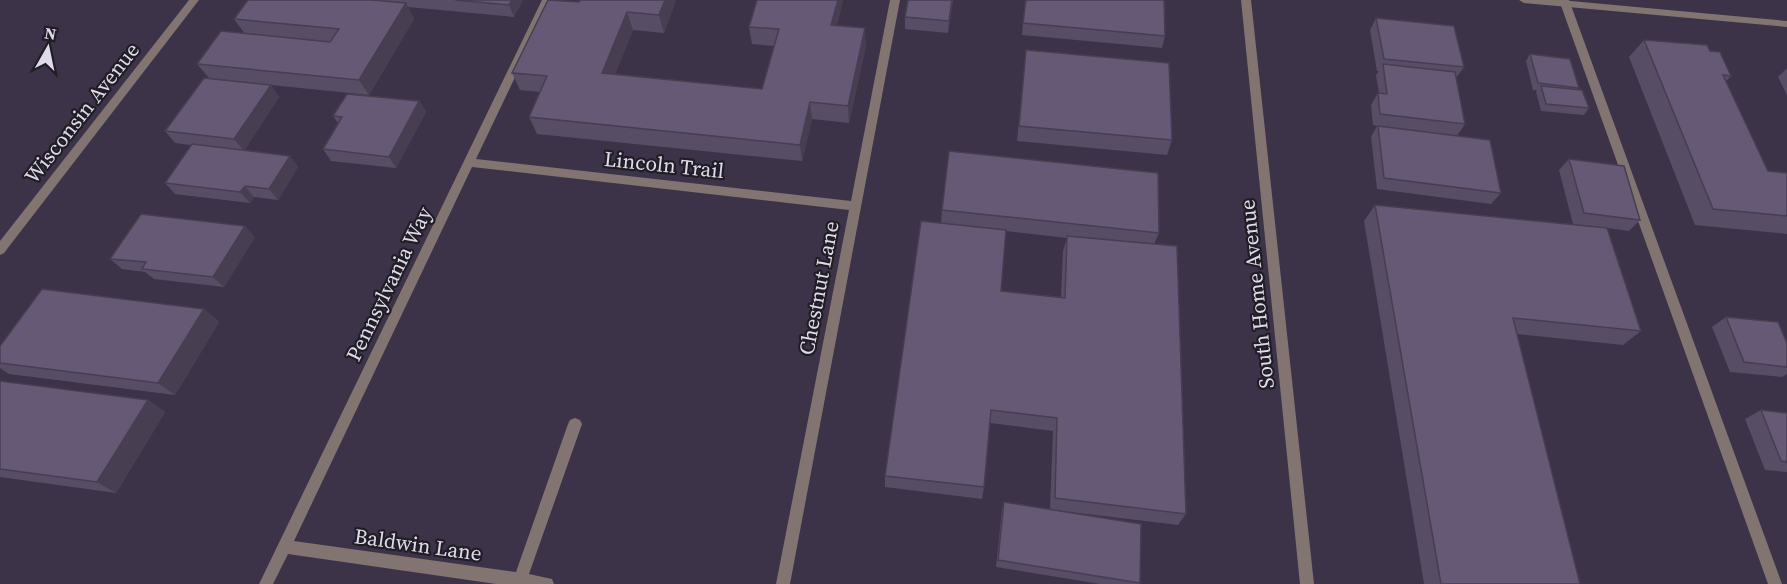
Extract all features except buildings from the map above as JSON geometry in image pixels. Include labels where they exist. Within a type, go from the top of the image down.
[{"type":"street","name":"Wisconsin Avenue","points":[[0,250],[194,0]]},
{"type":"street","name":"Pennsylvania Way","points":[[266,584],[546,0]]},
{"type":"street","name":"Chestnut Lane","points":[[783,584],[895,0]]},
{"type":"street","name":"South Home Avenue","points":[[1246,0],[1307,584]]},
{"type":"street","points":[[1524,0],[1787,24]]},
{"type":"street","points":[[1565,2],[1775,584]]},
{"type":"street","name":"Lincoln Trail","points":[[468,162],[855,206]]},
{"type":"street","points":[[520,580],[575,424]]},
{"type":"street","name":"Baldwin Lane","points":[[284,547],[547,584]]}]
